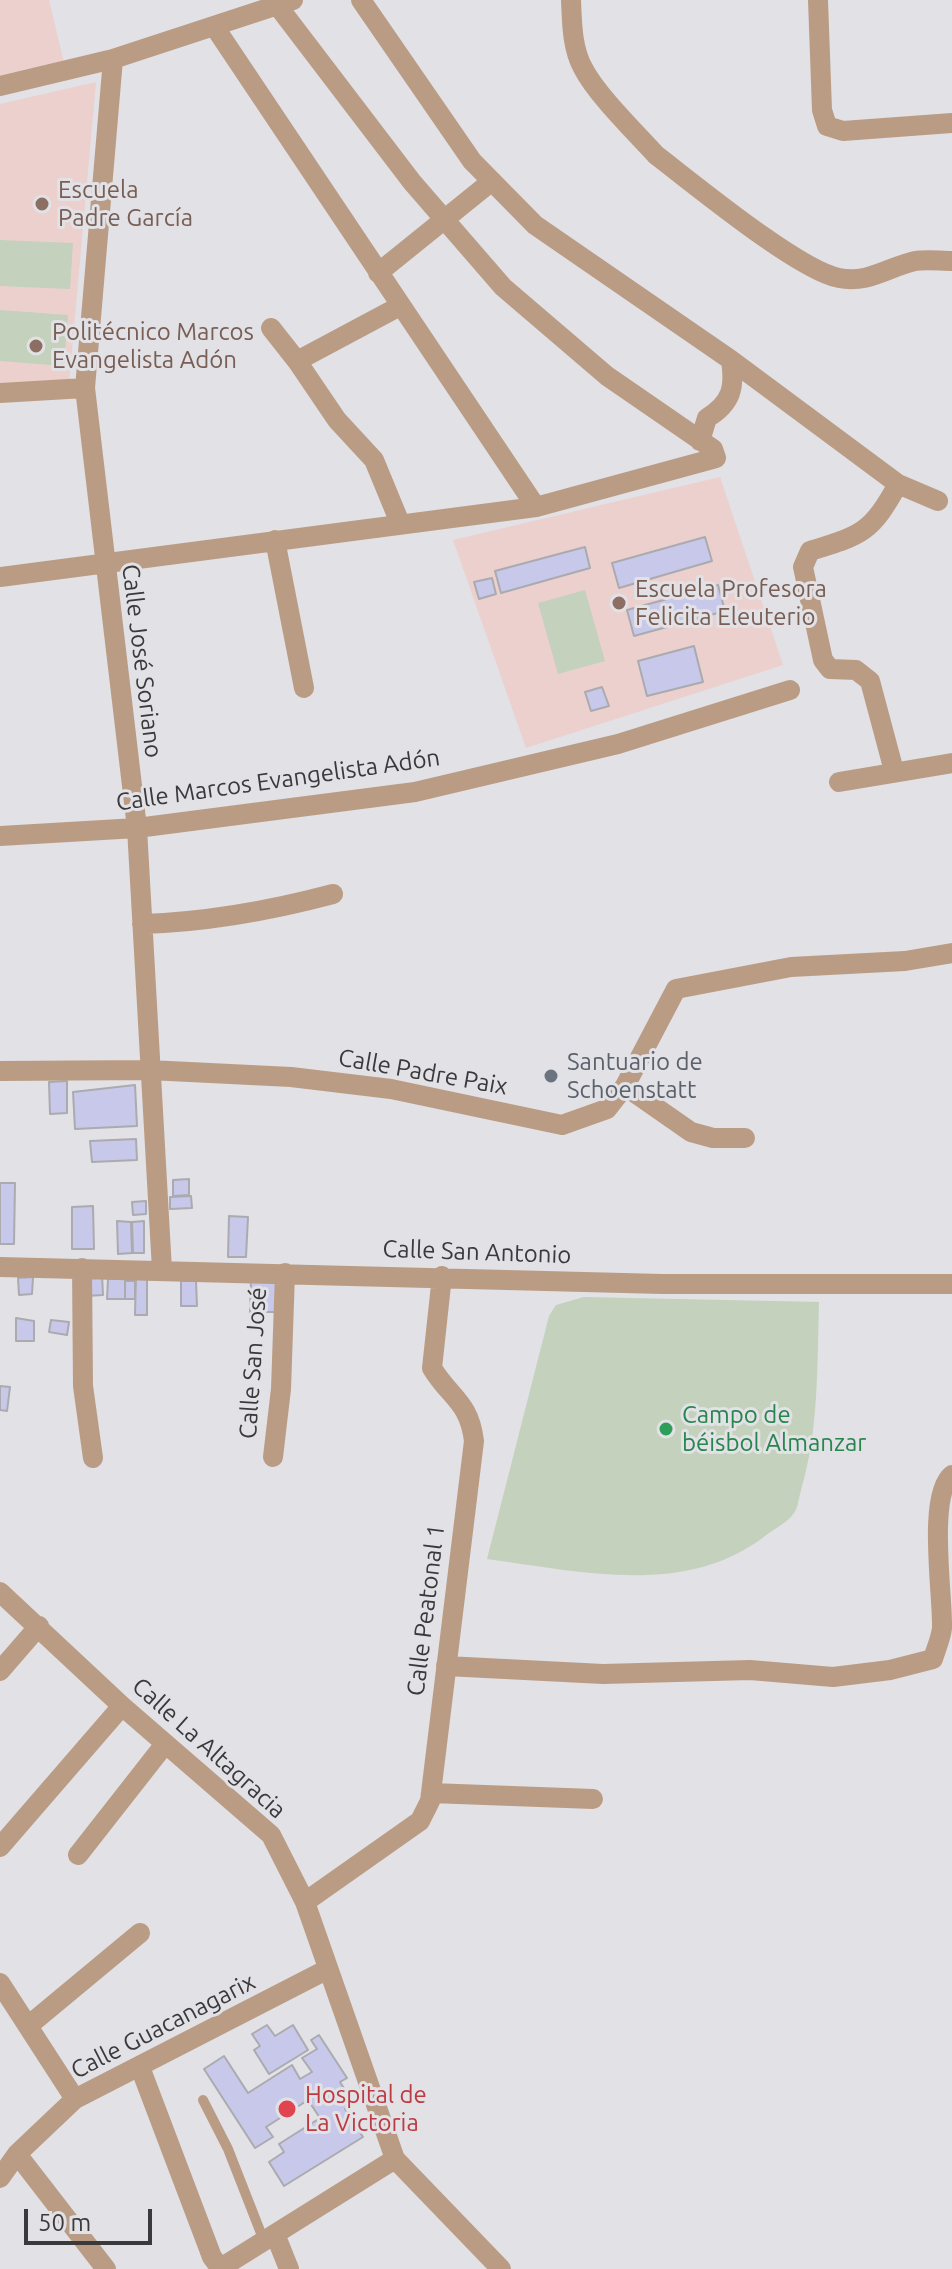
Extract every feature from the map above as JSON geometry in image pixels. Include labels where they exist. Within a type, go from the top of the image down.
[{"type":"street","points":[[361,0],[472,161],[535,225],[731,360],[898,484],[938,501]]},
{"type":"street","points":[[571,0],[573,37],[583,69],[637,135],[656,155],[803,262],[837,278],[855,279],[869,278],[915,261],[952,261]]},
{"type":"street","points":[[818,0],[822,110],[827,126],[843,131],[952,123]]},
{"type":"street","points":[[0,86],[113,59],[285,3],[443,219],[503,287],[607,376],[713,449],[716,460],[536,507],[0,577]]},
{"type":"street","points":[[214,26],[536,507]]},
{"type":"street","name":"Calle José Soriano","points":[[113,59],[85,388],[137,828],[162,1270]]},
{"type":"street","points":[[378,273],[492,181]]},
{"type":"street","points":[[297,361],[400,306]]},
{"type":"street","points":[[271,328],[337,420],[374,460],[400,523]]},
{"type":"street","points":[[700,441],[707,418],[722,408],[732,393],[731,360]]},
{"type":"street","points":[[0,393],[85,388]]},
{"type":"street","points":[[894,771],[870,681],[856,670],[830,669],[823,660],[803,567],[810,551],[852,538],[877,522],[898,484]]},
{"type":"street","points":[[275,540],[304,688]]},
{"type":"street","name":"Calle Marcos Evangelista Adón","points":[[0,836],[137,828],[415,792],[618,744],[790,690]]},
{"type":"street","points":[[839,782],[952,763]]},
{"type":"street","points":[[142,924],[201,922],[271,910],[333,894]]},
{"type":"street","name":"Calle Padre Paix","points":[[0,1071],[149,1070],[291,1077],[391,1089],[562,1125],[607,1109],[625,1086],[676,989],[791,967],[905,961],[952,953]]},
{"type":"street","points":[[625,1086],[691,1132],[713,1138],[745,1138]]},
{"type":"street","name":"Calle San Antonio","points":[[0,1267],[662,1284],[952,1284]]},
{"type":"street","points":[[82,1268],[83,1386],[93,1458]]},
{"type":"street","name":"Calle San José","points":[[273,1457],[282,1377],[285,1273]]},
{"type":"street","name":"Calle Peatonal 1","points":[[305,1902],[420,1821],[427,1812],[474,1441],[471,1419],[463,1403],[432,1368],[442,1276]]},
{"type":"street","points":[[446,1666],[603,1674],[750,1670],[833,1677],[942,1660],[939,1506],[944,1481],[952,1475]]},
{"type":"street","name":"Calle La Altagracia","points":[[0,1592],[122,1706],[271,1835],[305,1902],[395,2159]]},
{"type":"street","points":[[0,1671],[7,1648],[39,1626]]},
{"type":"street","points":[[0,1847],[122,1706]]},
{"type":"street","points":[[78,1855],[165,1744]]},
{"type":"street","points":[[431,1793],[593,1799]]},
{"type":"street","points":[[28,2026],[140,1933]]},
{"type":"street","name":"Calle Guacanagarix","points":[[0,2178],[17,2154],[75,2099],[328,1969]]},
{"type":"street","points":[[0,1983],[75,2099]]},
{"type":"street","points":[[140,2067],[212,2257],[220,2269],[395,2159],[501,2269]]},
{"type":"street","points":[[17,2154],[106,2269]]},
{"type":"street","points":[[270,2238],[289,2269]]},
{"type":"lane","points":[[203,2100],[270,2238]]},
{"type":"shaded area","points":[[0,0],[49,0],[64,63],[0,78]]},
{"type":"shaded area","name":"Escuela Padre García","points":[[96,82],[69,383],[0,384],[0,104]]},
{"type":"shaded area","name":"Escuela Profesora Felicita Eleuterio","points":[[720,477],[783,665],[526,748],[453,540]]},
{"type":"green space","points":[[0,240],[73,243],[70,289],[0,286]]},
{"type":"green space","name":"Politécnico Marcos Evangelista Adón","points":[[0,310],[68,315],[64,366],[0,361]]},
{"type":"green space","points":[[585,590],[605,661],[558,674],[538,603]]},
{"type":"green space","name":"Campo de béisbol Almanzar","points":[[584,1297],[819,1302],[811,1444],[797,1505],[788,1519],[734,1555],[701,1567],[666,1574],[594,1573],[487,1559],[549,1316],[556,1305]]},
{"type":"building","points":[[705,537],[712,561],[619,588],[612,563]]},
{"type":"building","points":[[585,547],[590,568],[501,593],[495,571]]},
{"type":"building","points":[[492,578],[496,594],[479,599],[474,582]]},
{"type":"building","points":[[718,585],[725,611],[634,636],[627,610]]},
{"type":"building","points":[[694,646],[703,682],[647,696],[638,661]]},
{"type":"building","points":[[602,687],[609,706],[591,711],[585,692]]},
{"type":"building","points":[[67,1081],[67,1113],[50,1114],[49,1082]]},
{"type":"building","points":[[135,1085],[137,1126],[75,1129],[73,1092]]},
{"type":"building","points":[[136,1139],[137,1160],[92,1162],[90,1141]]},
{"type":"building","points":[[189,1179],[189,1195],[173,1196],[173,1180]]},
{"type":"building","points":[[0,1183],[15,1183],[14,1244],[0,1244]]},
{"type":"building","points":[[191,1196],[192,1208],[170,1209],[170,1197]]},
{"type":"building","points":[[146,1201],[146,1214],[133,1215],[132,1202]]},
{"type":"building","points":[[93,1206],[94,1249],[72,1249],[72,1207]]},
{"type":"building","points":[[229,1216],[248,1217],[246,1257],[228,1257]]},
{"type":"building","points":[[117,1221],[131,1222],[132,1253],[118,1254]]},
{"type":"building","points":[[144,1221],[144,1253],[133,1253],[132,1222]]},
{"type":"building","points":[[85,1274],[102,1274],[103,1295],[86,1296]]},
{"type":"building","points":[[136,1275],[147,1275],[147,1315],[135,1315]]},
{"type":"building","points":[[33,1277],[32,1294],[19,1295],[18,1278]]},
{"type":"building","points":[[125,1278],[125,1299],[107,1299],[108,1279]]},
{"type":"building","points":[[251,1280],[276,1280],[276,1312],[250,1312]]},
{"type":"building","points":[[125,1281],[135,1281],[135,1299],[125,1299]]},
{"type":"building","points":[[181,1281],[196,1281],[197,1306],[181,1306]]},
{"type":"building","points":[[16,1318],[34,1321],[34,1341],[16,1341]]},
{"type":"building","points":[[51,1320],[69,1322],[67,1335],[49,1332]]},
{"type":"building","points":[[0,1386],[10,1387],[7,1411],[0,1410]]},
{"type":"building","points":[[267,2025],[275,2036],[293,2025],[308,2050],[269,2074],[254,2050],[260,2046],[252,2034]]},
{"type":"building","points":[[319,2035],[347,2078],[340,2082],[354,2104],[345,2109],[363,2137],[284,2186],[269,2162],[284,2152],[279,2144],[320,2118],[308,2100],[266,2127],[273,2137],[255,2148],[204,2069],[224,2056],[248,2093],[292,2065],[300,2079],[312,2072],[302,2058],[317,2049],[311,2040]]},
{"type":"place","name":"Escuela Padre García","points":[[42,204]]},
{"type":"place","name":"Politécnico Marcos Evangelista Adón","points":[[36,346]]},
{"type":"place","name":"Escuela Profesora Felicita Eleuterio","points":[[619,603]]},
{"type":"place","name":"Santuario de Schoenstatt","points":[[551,1076]]},
{"type":"place","name":"Campo de béisbol Almanzar","points":[[666,1429]]},
{"type":"place","name":"Hospital de La Victoria","points":[[287,2109]]}]
